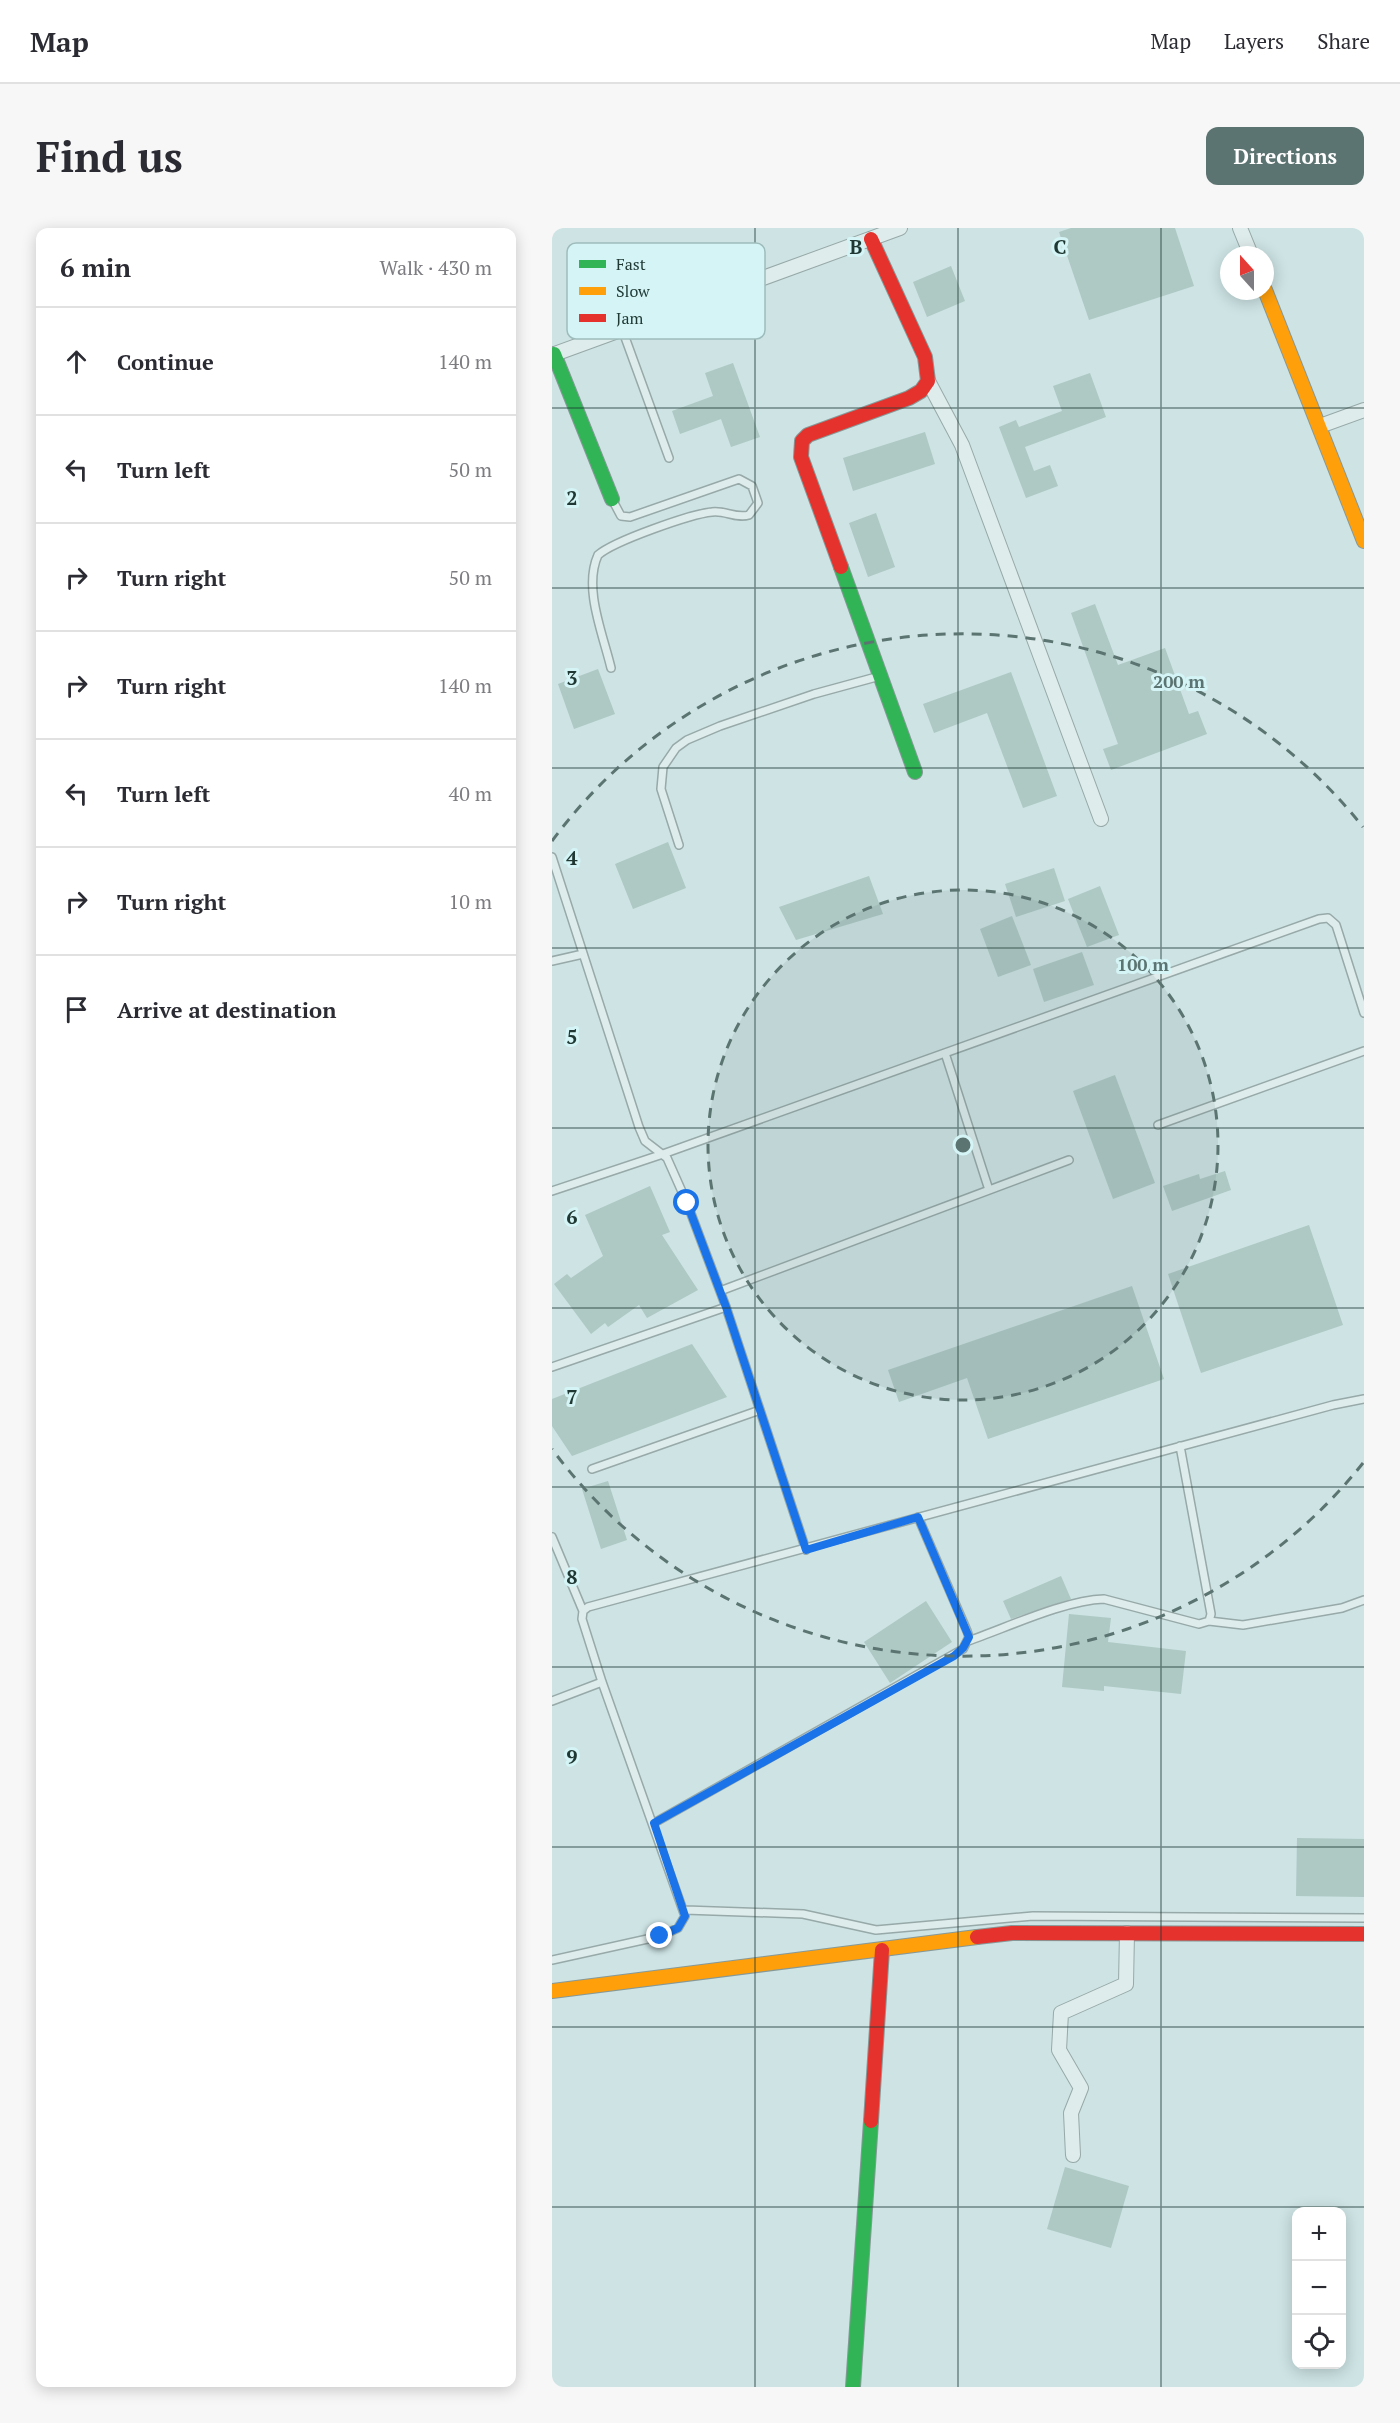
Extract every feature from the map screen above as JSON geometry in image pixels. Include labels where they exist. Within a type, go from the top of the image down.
[{"type":"street","points":[[765,277],[900,228]]},
{"type":"street","points":[[1240,228],[1247,246]]},
{"type":"street","points":[[871,239],[925,357],[928,381],[962,445],[1101,819]]},
{"type":"street","points":[[1269,300],[1364,541]]},
{"type":"street","points":[[594,339],[553,354],[612,499]]},
{"type":"street","points":[[915,772],[801,457],[801,447],[802,441],[808,435],[909,398],[921,392],[928,381]]},
{"type":"street","points":[[1320,426],[1364,410]]},
{"type":"street","points":[[1072,2156],[1071,2113],[1081,2088],[1059,2050],[1061,2013],[1126,1984],[1127,1933]]},
{"type":"street","points":[[552,1991],[1012,1934],[1364,1934]]},
{"type":"street","points":[[853,2387],[882,1950]]},
{"type":"lane","points":[[626,339],[669,458]]},
{"type":"lane","points":[[612,499],[621,516],[630,517],[739,479],[752,486],[758,503],[749,515],[740,517],[722,512],[704,513],[640,535],[598,555],[593,569],[594,594],[612,668]]},
{"type":"lane","points":[[679,845],[664,807],[661,789],[663,767],[676,748],[687,740],[720,726],[814,694],[881,676]]},
{"type":"lane","points":[[552,857],[643,1138],[663,1154],[672,1167],[687,1203],[726,1307],[806,1550]]},
{"type":"lane","points":[[552,1191],[663,1154],[1319,919],[1328,918],[1336,925],[1364,1013]]},
{"type":"lane","points":[[552,961],[583,954]]},
{"type":"lane","points":[[1158,1125],[1364,1050]]},
{"type":"lane","points":[[945,1053],[989,1191]]},
{"type":"lane","points":[[720,1291],[1069,1160]]},
{"type":"lane","points":[[552,1366],[726,1307]]},
{"type":"lane","points":[[583,1611],[593,1605],[806,1550],[1180,1446],[1333,1405],[1364,1400]]},
{"type":"lane","points":[[592,1469],[760,1410]]},
{"type":"lane","points":[[1180,1446],[1210,1614],[1209,1621]]},
{"type":"lane","points":[[918,1517],[967,1631],[968,1641]]},
{"type":"lane","points":[[552,1537],[583,1611],[582,1619],[602,1682],[685,1910],[683,1922],[670,1933],[552,1960]]},
{"type":"lane","points":[[654,1823],[954,1656],[968,1641],[1095,1599],[1104,1599],[1199,1624],[1209,1621],[1244,1625],[1342,1608],[1364,1600]]},
{"type":"lane","points":[[552,1701],[602,1682]]},
{"type":"lane","points":[[685,1910],[803,1914],[876,1930],[1033,1916],[1364,1918]]},
{"type":"building","points":[[1071,228],[1175,228],[1194,286],[1089,320],[1059,232]]},
{"type":"building","points":[[951,266],[965,301],[927,317],[913,282]]},
{"type":"building","points":[[733,363],[760,437],[731,447],[721,419],[680,434],[672,411],[713,396],[705,373]]},
{"type":"building","points":[[1090,373],[1106,417],[1025,447],[1034,471],[1050,465],[1058,486],[1026,498],[999,427],[1016,420],[1019,427],[1062,411],[1053,386]]},
{"type":"building","points":[[925,432],[935,464],[853,491],[843,458]]},
{"type":"building","points":[[876,513],[895,567],[868,577],[849,523]]},
{"type":"building","points":[[1095,604],[1118,665],[1165,648],[1189,714],[1198,711],[1207,734],[1111,770],[1103,749],[1118,744],[1071,613]]},
{"type":"building","points":[[598,669],[615,714],[574,729],[558,684]]},
{"type":"building","points":[[1011,672],[1057,796],[1023,808],[987,713],[934,733],[923,704]]},
{"type":"building","points":[[668,842],[686,888],[633,909],[615,864]]},
{"type":"building","points":[[1054,868],[1065,901],[1016,917],[1005,884]]},
{"type":"building","points":[[869,876],[883,914],[796,940],[779,907]]},
{"type":"building","points":[[1100,886],[1119,935],[1087,947],[1068,899]]},
{"type":"building","points":[[1012,916],[1031,965],[998,977],[980,929]]},
{"type":"building","points":[[1082,952],[1094,985],[1044,1002],[1033,969]]},
{"type":"building","points":[[1115,1075],[1155,1183],[1113,1199],[1073,1091]]},
{"type":"building","points":[[1225,1171],[1231,1190],[1172,1211],[1163,1186],[1199,1174],[1200,1179]]},
{"type":"building","points":[[650,1186],[670,1232],[662,1235],[698,1290],[647,1318],[639,1305],[608,1327],[605,1323],[591,1334],[554,1284],[567,1274],[571,1278],[603,1256],[585,1215]]},
{"type":"building","points":[[1309,1225],[1343,1325],[1201,1373],[1168,1274]]},
{"type":"building","points":[[1132,1286],[1164,1379],[988,1439],[967,1378],[899,1402],[888,1370]]},
{"type":"building","points":[[692,1344],[727,1397],[572,1456],[552,1426],[552,1399]]},
{"type":"building","points":[[608,1481],[627,1540],[601,1549],[582,1489]]},
{"type":"building","points":[[1061,1576],[1071,1599],[1011,1619],[1003,1601]]},
{"type":"building","points":[[926,1601],[952,1642],[890,1683],[864,1642]]},
{"type":"building","points":[[1069,1614],[1111,1618],[1108,1642],[1186,1651],[1181,1694],[1104,1686],[1104,1691],[1062,1687]]},
{"type":"building","points":[[1297,1838],[1364,1839],[1364,1897],[1296,1896]]},
{"type":"building","points":[[1065,2167],[1129,2186],[1111,2248],[1047,2229]]},
{"type":"traffic: fast","points":[[554,354],[612,499]]},
{"type":"traffic: fast","points":[[841,567],[915,772]]},
{"type":"traffic: fast","points":[[853,2387],[871,2121]]},
{"type":"traffic: slow","points":[[1269,300],[1364,541]]},
{"type":"traffic: slow","points":[[552,1991],[977,1937]]},
{"type":"traffic: jam","points":[[841,567],[801,457],[802,441],[808,435],[909,398],[921,391],[928,381],[925,357],[871,239]]},
{"type":"traffic: jam","points":[[977,1937],[1012,1933],[1364,1934]]},
{"type":"traffic: jam","points":[[871,2121],[882,1950]]},
{"type":"route","points":[[660,1936],[681,1926],[685,1910],[654,1823],[954,1656],[963,1648],[969,1637],[918,1517],[806,1550],[726,1307],[687,1203]]}]
